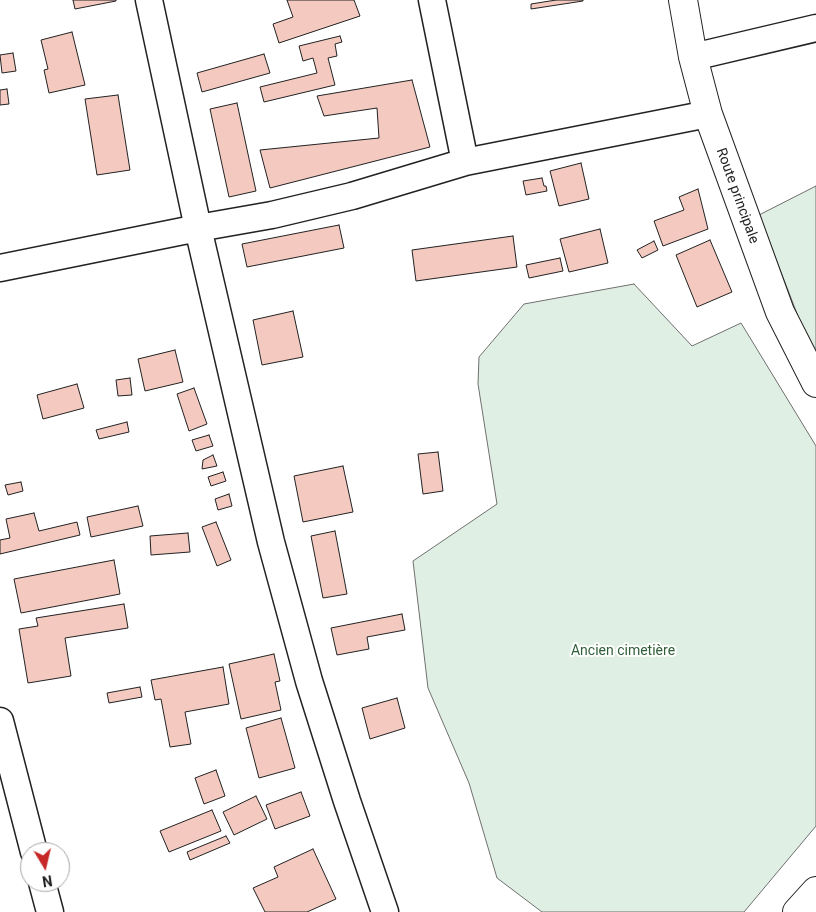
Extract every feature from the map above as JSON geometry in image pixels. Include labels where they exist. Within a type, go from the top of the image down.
[{"type":"street","points":[[149,0],[198,228],[272,542],[309,681],[384,912]]},
{"type":"street","points":[[432,0],[465,162]]},
{"type":"street","name":"Route principale","points":[[682,0],[693,57],[708,114],[780,312],[816,383]]},
{"type":"street","points":[[693,57],[816,28]]},
{"type":"street","points":[[0,268],[272,215],[352,196],[465,162],[708,114]]},
{"type":"street","points":[[0,722],[31,842]]},
{"type":"street","points":[[797,912],[816,891]]},
{"type":"street","points":[[45,892],[50,912]]},
{"type":"green space","points":[[816,186],[816,363],[759,215]]},
{"type":"green space","name":"Ancien cimetière","points":[[634,284],[692,346],[741,323],[816,446],[816,826],[744,912],[542,912],[497,878],[469,783],[428,688],[413,561],[497,504],[478,384],[479,357],[524,304]]},
{"type":"building","points":[[73,0],[116,0],[116,1],[75,9]]},
{"type":"building","points":[[287,0],[354,0],[360,16],[279,43],[273,24],[293,17]]},
{"type":"building","points":[[556,0],[583,1],[531,9],[531,4]]},
{"type":"building","points":[[72,32],[85,85],[49,93],[44,70],[48,69],[41,40]]},
{"type":"building","points":[[340,36],[342,42],[335,44],[337,56],[328,58],[335,85],[264,102],[260,87],[317,73],[313,58],[303,61],[299,46]]},
{"type":"building","points":[[13,53],[16,71],[2,73],[0,55]]},
{"type":"building","points":[[264,54],[270,73],[202,92],[197,73]]},
{"type":"building","points":[[412,80],[430,147],[270,188],[260,150],[379,138],[377,108],[324,116],[317,96]]},
{"type":"building","points":[[7,89],[9,104],[0,105],[0,90]]},
{"type":"building","points":[[118,95],[130,170],[97,175],[85,99]]},
{"type":"building","points":[[237,103],[256,191],[229,197],[210,109]]},
{"type":"building","points":[[581,163],[589,199],[559,206],[550,171]]},
{"type":"building","points":[[542,178],[547,191],[526,195],[523,181]]},
{"type":"building","points":[[698,189],[708,229],[663,246],[654,221],[684,210],[679,197]]},
{"type":"building","points":[[339,225],[344,248],[247,267],[242,244]]},
{"type":"building","points":[[600,229],[608,263],[569,272],[560,239]]},
{"type":"building","points":[[513,236],[517,267],[416,281],[412,250]]},
{"type":"building","points":[[710,240],[732,292],[697,307],[676,255]]},
{"type":"building","points":[[654,241],[658,250],[642,258],[637,250]]},
{"type":"building","points":[[560,258],[563,271],[529,278],[526,265]]},
{"type":"building","points":[[293,311],[303,357],[262,365],[253,320]]},
{"type":"building","points":[[175,350],[183,382],[145,391],[138,359]]},
{"type":"building","points":[[130,378],[132,395],[118,396],[116,380]]},
{"type":"building","points":[[77,384],[84,408],[43,419],[37,395]]},
{"type":"building","points":[[194,388],[207,424],[189,431],[177,394]]},
{"type":"building","points":[[127,422],[129,432],[99,439],[96,430]]},
{"type":"building","points":[[209,435],[213,446],[196,451],[192,440]]},
{"type":"building","points":[[438,452],[443,491],[423,494],[418,454]]},
{"type":"building","points":[[213,455],[217,466],[202,469],[203,460]]},
{"type":"building","points":[[343,466],[353,512],[303,522],[294,476]]},
{"type":"building","points":[[223,472],[226,481],[211,486],[208,477]]},
{"type":"building","points":[[21,482],[23,491],[8,495],[5,485]]},
{"type":"building","points":[[229,494],[232,506],[218,510],[215,499]]},
{"type":"building","points":[[138,506],[143,526],[91,537],[87,517]]},
{"type":"building","points":[[34,513],[39,531],[77,522],[80,535],[0,554],[0,540],[10,538],[6,519]]},
{"type":"building","points":[[216,522],[231,560],[217,566],[202,527]]},
{"type":"building","points":[[335,531],[347,594],[323,598],[311,536]]},
{"type":"building","points":[[188,533],[190,552],[151,555],[150,536]]},
{"type":"building","points":[[114,560],[120,594],[21,613],[14,579]]},
{"type":"building","points":[[124,604],[128,628],[65,638],[71,676],[28,683],[19,629],[38,626],[36,618]]},
{"type":"building","points":[[402,614],[405,630],[367,637],[369,649],[337,655],[331,628]]},
{"type":"building","points":[[274,654],[280,681],[275,682],[281,710],[241,719],[229,664]]},
{"type":"building","points":[[223,667],[229,704],[185,712],[191,744],[170,747],[161,699],[155,700],[151,680]]},
{"type":"building","points":[[140,687],[142,697],[109,703],[107,693]]},
{"type":"building","points":[[397,698],[405,728],[370,739],[362,708]]},
{"type":"building","points":[[281,718],[295,768],[259,778],[246,728]]},
{"type":"building","points":[[216,770],[225,796],[204,804],[195,778]]},
{"type":"building","points":[[301,792],[310,816],[275,829],[266,805]]},
{"type":"building","points":[[256,796],[267,819],[234,835],[223,812]]},
{"type":"building","points":[[212,810],[221,831],[169,852],[160,831]]},
{"type":"building","points":[[226,836],[230,843],[190,860],[187,852]]},
{"type":"building","points":[[313,849],[336,899],[307,912],[265,912],[253,888],[278,877],[274,867]]}]
